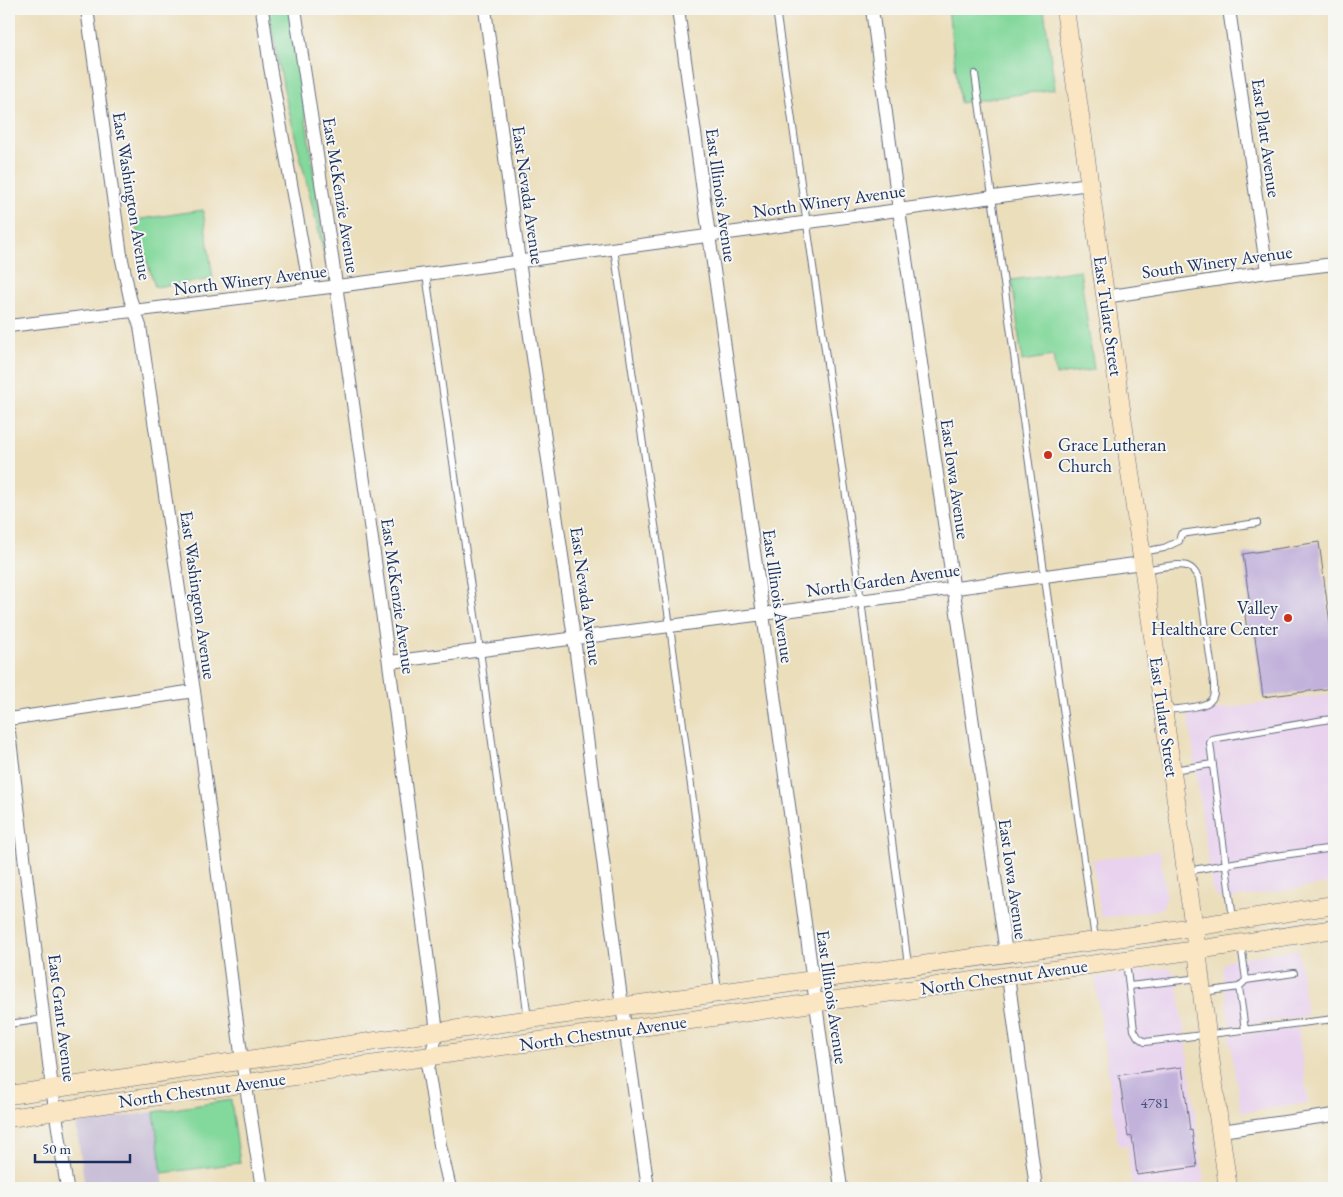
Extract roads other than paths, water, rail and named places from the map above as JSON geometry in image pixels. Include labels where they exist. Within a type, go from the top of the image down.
[{"type":"main road","name":"East Tulare Street","points":[[1065,9],[1197,950],[1206,1036],[1228,1188]]},
{"type":"main road","name":"North Chestnut Avenue","points":[[9,1095],[528,1019],[1193,927],[1334,905]]},
{"type":"main road","name":"North Chestnut Avenue","points":[[9,1118],[431,1056],[815,1004],[1334,929]]},
{"type":"main road","points":[[913,990],[935,976],[999,965],[1005,958],[1006,953]]},
{"type":"street","name":"East Washington Avenue","points":[[88,9],[121,255],[130,298],[140,326],[194,691],[245,1084],[262,1188]]},
{"type":"street","points":[[262,9],[270,66],[310,289]]},
{"type":"street","name":"East McKenzie Avenue","points":[[295,9],[338,286],[390,662],[437,1032],[428,1069],[433,1107],[450,1188]]},
{"type":"street","name":"East Nevada Avenue","points":[[485,9],[519,261],[574,638],[648,1188]]},
{"type":"street","name":"East Illinois Avenue","points":[[678,9],[841,1188]]},
{"type":"street","name":"East Iowa Avenue","points":[[872,9],[899,210],[1006,953]]},
{"type":"street","name":"East Platt Avenue","points":[[1230,9],[1267,272]]},
{"type":"street","name":"North Winery Avenue","points":[[9,326],[338,286],[1089,184]]},
{"type":"street","name":"South Winery Avenue","points":[[1105,297],[1267,272],[1334,264]]},
{"type":"street","name":"North Garden Avenue","points":[[390,662],[1046,577],[1142,562]]},
{"type":"street","points":[[9,719],[194,691]]},
{"type":"street","name":"East Grant Avenue","points":[[9,732],[52,1088],[67,1188]]},
{"type":"street","points":[[1008,976],[1036,1188]]},
{"type":"street","points":[[1221,1131],[1334,1115]]},
{"type":"lane","points":[[776,9],[861,600],[909,966]]},
{"type":"lane","points":[[975,74],[1096,940]]},
{"type":"lane","points":[[614,249],[670,626],[719,993]]},
{"type":"lane","points":[[426,274],[480,650],[528,1019]]},
{"type":"lane","points":[[1142,562],[1179,541],[1181,534],[1257,524]]},
{"type":"lane","points":[[1142,562],[1188,566],[1194,570],[1198,579],[1214,684],[1214,694],[1211,701],[1205,705],[1163,710]]},
{"type":"lane","points":[[1233,921],[1210,743],[1212,739],[1334,719]]},
{"type":"lane","points":[[1171,770],[1213,764]]},
{"type":"lane","points":[[1186,872],[1268,857],[1333,849]]},
{"type":"lane","points":[[1240,944],[1246,980]]},
{"type":"lane","points":[[1126,960],[1134,1030],[1138,1037],[1145,1042],[1334,1019]]},
{"type":"lane","points":[[1129,986],[1201,985],[1239,987],[1246,980],[1294,973]]},
{"type":"lane","points":[[1239,987],[1245,1030]]},
{"type":"lane","points":[[9,1024],[44,1019]]},
{"type":"place","name":"Grace Lutheran Church","points":[[1048,455]]},
{"type":"place","name":"Valley Healthcare Center","points":[[1288,618]]}]
